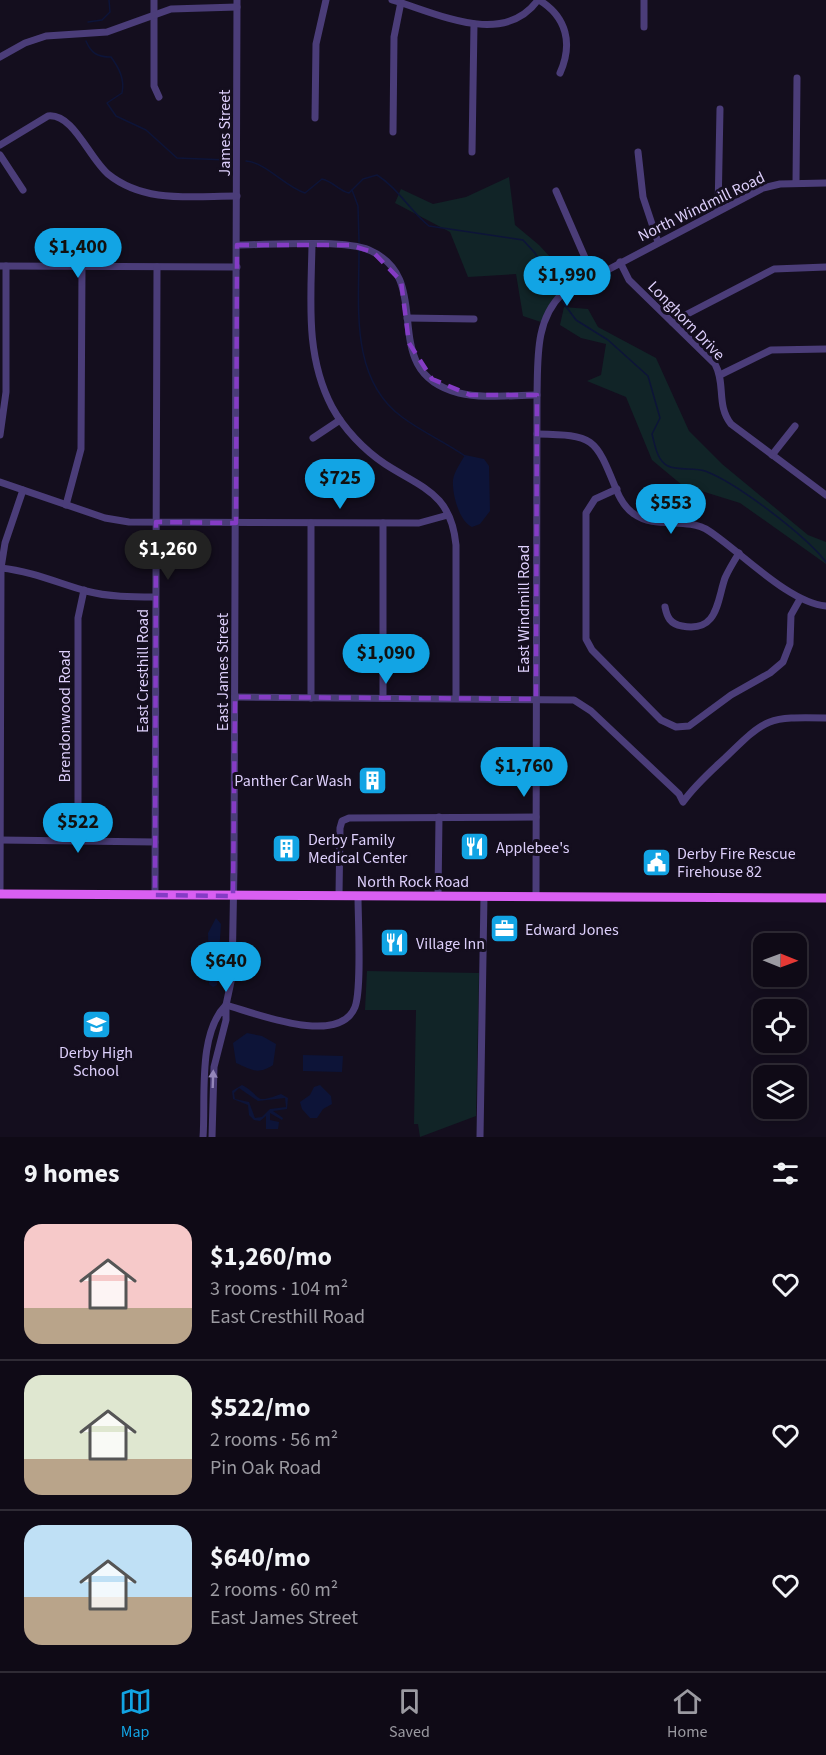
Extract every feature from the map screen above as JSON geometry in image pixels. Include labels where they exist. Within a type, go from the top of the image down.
[{"type":"main road","name":"North Rock Road","points":[[0,894],[826,898]]},
{"type":"street","points":[[154,0],[154,86],[159,97]]},
{"type":"street","points":[[315,118],[316,44],[326,0]]},
{"type":"street","points":[[392,0],[474,24],[492,25],[511,21],[527,13],[539,0],[559,17],[566,31],[567,53],[560,73]]},
{"type":"street","points":[[644,0],[644,27]]},
{"type":"street","points":[[393,132],[394,37],[401,3]]},
{"type":"street","points":[[0,57],[32,40],[60,34],[107,32],[154,13],[176,8],[237,4]]},
{"type":"street","name":"James Street","points":[[237,4],[237,267]]},
{"type":"street","points":[[472,152],[474,24]]},
{"type":"street","points":[[796,183],[797,78]]},
{"type":"street","points":[[718,211],[720,109]]},
{"type":"street","points":[[0,146],[48,116],[56,115],[70,124],[89,153],[106,172],[136,190],[168,196],[237,196]]},
{"type":"street","points":[[638,152],[643,197],[658,242]]},
{"type":"street","points":[[0,155],[23,190]]},
{"type":"street","name":"North Windmill Road","points":[[544,323],[552,306],[562,294],[592,276],[763,188],[796,183],[826,183]]},
{"type":"street","points":[[556,191],[592,276]]},
{"type":"street","points":[[237,245],[359,246],[384,259],[403,285],[407,335],[412,352],[424,372],[440,385],[470,395],[537,395]]},
{"type":"street","points":[[312,245],[313,353],[324,391],[340,420],[378,459],[430,490],[448,515],[456,545],[456,698]]},
{"type":"street","name":"Longhorn Drive","points":[[620,262],[626,277],[713,362],[720,375],[721,403],[725,416],[731,424],[826,495]]},
{"type":"street","points":[[0,435],[6,392],[3,266],[237,267]]},
{"type":"street","points":[[66,505],[81,449],[82,266]]},
{"type":"street","name":"East Cresthill Road","points":[[155,895],[157,267]]},
{"type":"street","name":"East James Street","points":[[212,1137],[214,1067],[226,1020],[226,1005],[231,986],[237,267]]},
{"type":"street","points":[[672,322],[774,269],[826,267]]},
{"type":"street","points":[[407,318],[474,319]]},
{"type":"street","name":"East Windmill Road","points":[[536,896],[537,395],[539,346],[544,323]]},
{"type":"street","points":[[720,375],[771,350],[826,349]]},
{"type":"street","points":[[314,438],[340,420]]},
{"type":"street","points":[[772,455],[795,426]]},
{"type":"street","points":[[537,434],[573,435],[591,442],[602,454],[625,506],[641,518],[700,527],[809,604],[826,606]]},
{"type":"street","points":[[0,483],[114,520],[419,523],[448,515]]},
{"type":"street","points":[[616,489],[595,499],[586,513],[586,639],[592,650],[665,723],[683,727],[695,723],[740,688],[777,668],[788,652],[791,615],[800,598]]},
{"type":"street","points":[[0,894],[1,568],[5,543],[23,490]]},
{"type":"street","points":[[310,523],[311,698]]},
{"type":"street","points":[[383,523],[383,698]]},
{"type":"street","points":[[665,607],[667,616],[676,625],[692,627],[706,622],[717,609],[725,579],[739,553]]},
{"type":"street","points":[[1,568],[28,572],[107,595],[156,597]]},
{"type":"street","name":"Brendonwood Road","points":[[78,842],[78,618],[84,590]]},
{"type":"street","points":[[235,697],[574,700],[591,711],[683,802],[694,788],[759,725],[795,717],[826,718]]},
{"type":"street","points":[[438,896],[439,817]]},
{"type":"street","points":[[339,896],[340,828],[342,821],[349,818],[536,817]]},
{"type":"street","points":[[0,840],[155,842]]},
{"type":"street","points":[[226,1005],[308,1025],[331,1027],[348,1018],[357,1001],[358,896]]},
{"type":"street","points":[[480,1137],[484,896]]},
{"type":"street","name":"East James Street","points":[[203,1137],[207,1047],[221,1010],[226,1005]]},
{"type":"highlighted area","points":[[237,245],[350,245],[373,252],[401,281],[409,343],[432,379],[470,395],[537,395],[536,699],[235,697],[233,896],[155,895],[156,522],[236,523]]},
{"type":"green space","points":[[509,177],[515,225],[539,245],[576,285],[562,294],[544,323],[523,316],[516,274],[468,277],[450,232],[395,203],[401,189],[433,204],[466,197]]},
{"type":"green space","points":[[564,307],[588,309],[598,327],[656,358],[689,431],[722,464],[808,535],[826,542],[826,564],[740,503],[682,485],[652,460],[626,397],[587,381],[601,375],[606,344],[581,338],[560,325]]},
{"type":"green space","points":[[367,971],[479,973],[476,1116],[420,1137],[418,1124],[414,1124],[416,1010],[365,1010]]},
{"type":"water","points":[[465,455],[484,459],[489,466],[490,511],[480,524],[472,527],[467,524],[460,513],[453,486],[455,474]]},
{"type":"water","points":[[216,918],[221,924],[217,985],[213,987],[209,984],[208,933]]},
{"type":"water","points":[[247,1033],[262,1036],[276,1044],[273,1065],[259,1071],[236,1063],[233,1043]]},
{"type":"water","points":[[303,1055],[343,1056],[342,1072],[303,1071]]},
{"type":"water","points":[[242,1085],[261,1099],[281,1094],[288,1098],[287,1109],[273,1111],[283,1118],[282,1120],[270,1113],[270,1120],[279,1122],[278,1129],[266,1129],[266,1116],[260,1121],[254,1120],[249,1115],[248,1105],[233,1099],[232,1091]],"holes":[[[239,1088],[258,1101],[285,1098],[286,1107],[270,1109],[262,1117],[255,1118],[249,1102],[235,1099],[234,1093]]]},
{"type":"water","points":[[320,1085],[331,1096],[332,1104],[323,1109],[317,1118],[310,1118],[302,1109],[300,1102],[310,1095],[314,1087]]},
{"type":"waterway","points":[[88,22],[102,20],[110,12],[109,0]]},
{"type":"waterway","points":[[86,41],[95,54],[111,57],[121,74],[122,93],[107,103],[116,116],[146,130],[177,158],[228,160]]},
{"type":"waterway","points":[[246,161],[261,166],[305,193],[322,179],[349,193],[363,179],[377,175],[391,186],[429,226],[523,240],[535,253],[557,292]]},
{"type":"waterway","points":[[352,190],[358,206],[359,242]]},
{"type":"waterway","points":[[359,251],[358,295],[361,341],[373,383],[385,401],[402,417],[465,456]]},
{"type":"waterway","points":[[562,301],[576,320],[608,340],[648,376],[660,418],[652,434],[657,452],[664,464],[676,468],[705,471],[734,486],[803,538],[826,562]]},
{"type":"place","name":"Panther Car Wash","points":[[373,780]]},
{"type":"place","name":"Applebee's","points":[[475,847]]},
{"type":"place","name":"Derby Family Medical Center","points":[[287,848]]},
{"type":"place","name":"Derby Fire Rescue Firehouse 82","points":[[656,862]]},
{"type":"place","name":"Edward Jones","points":[[504,929]]},
{"type":"place","name":"Village Inn","points":[[395,943]]},
{"type":"place","name":"Derby High School","points":[[96,1024]]}]
